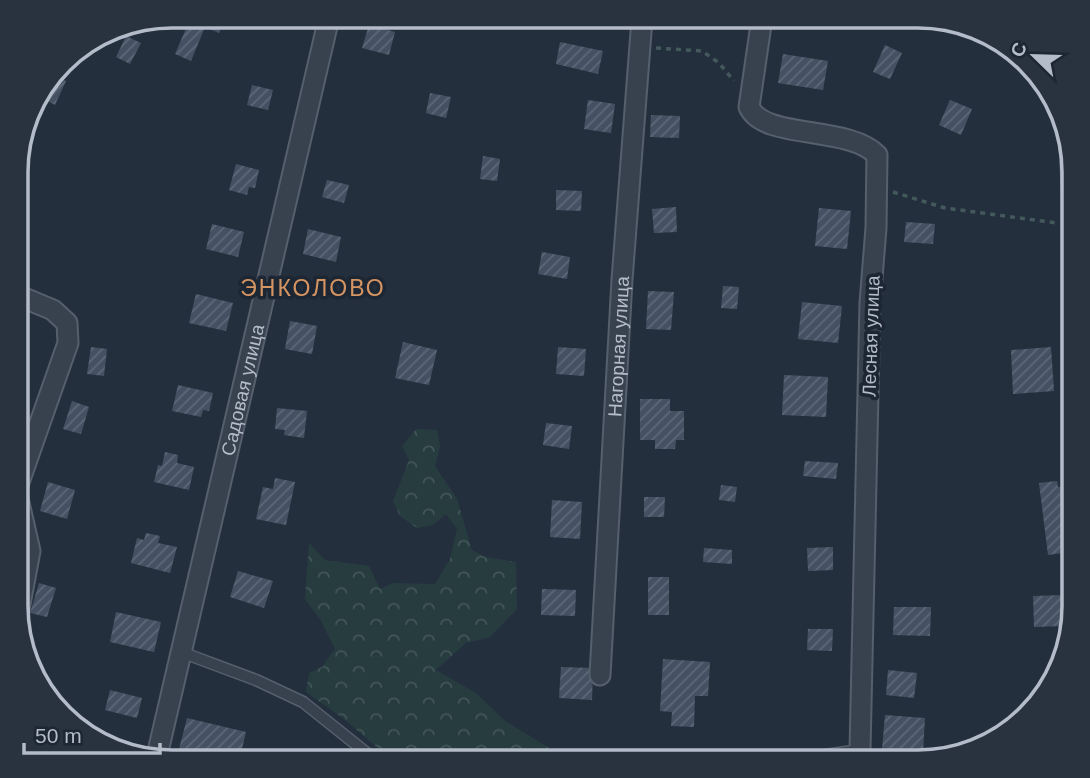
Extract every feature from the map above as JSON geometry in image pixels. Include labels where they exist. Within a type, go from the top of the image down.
[{"type":"street","name":"Садовая улица","points":[[158,749],[327,28]]},
{"type":"street","name":"Нагорная улица","points":[[600,676],[622,280],[641,28]]},
{"type":"street","points":[[749,107],[761,28]]},
{"type":"street","name":"Лесная улица","points":[[749,107],[752,114],[764,122],[854,141],[877,155],[878,187],[870,303],[860,750]]},
{"type":"street","points":[[28,300],[52,310],[67,323],[68,343],[28,457]]},
{"type":"street","points":[[28,542],[28,562]]},
{"type":"lane","points":[[181,652],[256,680],[303,702],[363,750]]},
{"type":"path","points":[[640,46],[702,51],[719,63],[749,107]]},
{"type":"path","points":[[878,187],[945,208],[1062,224]]},
{"type":"green space","points":[[416,429],[437,430],[440,447],[435,466],[457,499],[472,550],[485,557],[516,562],[517,609],[490,637],[466,643],[436,670],[476,693],[505,721],[552,750],[380,750],[344,719],[306,692],[309,673],[322,667],[335,649],[321,621],[305,599],[309,543],[325,560],[369,566],[380,589],[393,583],[435,584],[450,559],[457,529],[446,514],[433,525],[417,528],[400,516],[393,501],[409,460],[402,446]]},
{"type":"building","points":[[186,28],[205,28],[191,61],[175,54]]},
{"type":"building","points":[[207,28],[221,28],[219,33]]},
{"type":"building","points":[[368,28],[395,32],[389,55],[362,48]]},
{"type":"building","points":[[126,36],[141,43],[130,64],[116,57]]},
{"type":"building","points":[[560,42],[603,51],[598,74],[556,64]]},
{"type":"building","points":[[885,45],[902,53],[890,79],[873,72]]},
{"type":"building","points":[[783,54],[828,61],[823,90],[778,83]]},
{"type":"building","points":[[62,79],[66,81],[55,105],[47,101]]},
{"type":"building","points":[[252,85],[273,90],[268,110],[247,105]]},
{"type":"building","points":[[430,93],[451,97],[446,118],[426,113]]},
{"type":"building","points":[[588,100],[615,104],[611,133],[584,129]]},
{"type":"building","points":[[950,100],[972,109],[961,135],[939,125]]},
{"type":"building","points":[[651,115],[680,116],[679,138],[650,137]]},
{"type":"building","points":[[483,156],[500,159],[497,181],[480,179]]},
{"type":"building","points":[[236,164],[259,170],[255,188],[249,187],[247,195],[229,190]]},
{"type":"building","points":[[327,180],[349,185],[344,203],[322,197]]},
{"type":"building","points":[[556,190],[582,191],[581,211],[556,210]]},
{"type":"building","points":[[676,207],[677,232],[654,233],[652,209]]},
{"type":"building","points":[[819,208],[851,211],[847,249],[815,246]]},
{"type":"building","points":[[906,222],[935,224],[933,244],[904,242]]},
{"type":"building","points":[[212,224],[244,232],[238,257],[206,249]]},
{"type":"building","points":[[308,229],[341,237],[336,262],[303,254]]},
{"type":"building","points":[[542,252],[570,257],[567,279],[538,274]]},
{"type":"building","points":[[723,286],[739,287],[737,309],[721,308]]},
{"type":"building","points":[[648,291],[674,292],[671,330],[646,329]]},
{"type":"building","points":[[196,294],[233,303],[226,331],[189,323]]},
{"type":"building","points":[[802,302],[842,306],[838,343],[798,339]]},
{"type":"building","points":[[290,321],[317,326],[312,354],[285,349]]},
{"type":"building","points":[[403,342],[437,350],[429,385],[395,378]]},
{"type":"building","points":[[91,347],[107,349],[104,376],[87,374]]},
{"type":"building","points":[[558,347],[586,349],[584,376],[556,374]]},
{"type":"building","points":[[1051,347],[1054,391],[1013,394],[1011,350]]},
{"type":"building","points":[[784,375],[828,377],[826,417],[782,415]]},
{"type":"building","points":[[178,385],[213,393],[209,411],[203,410],[201,417],[172,411]]},
{"type":"building","points":[[640,399],[670,399],[670,411],[684,411],[684,440],[676,440],[675,449],[655,449],[655,440],[640,440]]},
{"type":"building","points":[[72,401],[89,407],[81,434],[63,429]]},
{"type":"building","points":[[277,408],[307,411],[304,438],[284,435],[285,430],[275,429]]},
{"type":"building","points":[[546,423],[572,426],[569,449],[543,445]]},
{"type":"building","points":[[165,452],[178,455],[177,463],[194,467],[189,490],[154,482]]},
{"type":"building","points":[[805,461],[838,463],[836,479],[803,476]]},
{"type":"building","points":[[275,478],[295,482],[286,525],[256,519],[263,487],[273,489]]},
{"type":"building","points":[[1057,481],[1058,487],[1062,486],[1062,553],[1048,555],[1039,483]]},
{"type":"building","points":[[48,482],[75,490],[67,519],[40,511]]},
{"type":"building","points":[[721,485],[737,487],[735,502],[719,500]]},
{"type":"building","points":[[644,497],[665,497],[664,517],[644,517]]},
{"type":"building","points":[[552,500],[582,502],[580,539],[550,537]]},
{"type":"building","points":[[146,533],[160,536],[158,543],[177,547],[170,573],[131,563],[137,538],[144,540]]},
{"type":"building","points":[[833,547],[833,570],[808,571],[807,548]]},
{"type":"building","points":[[704,548],[732,550],[732,564],[703,562]]},
{"type":"building","points":[[238,571],[273,581],[264,608],[230,597]]},
{"type":"building","points":[[648,577],[669,577],[669,615],[648,615]]},
{"type":"building","points":[[39,583],[56,588],[47,617],[30,613]]},
{"type":"building","points":[[542,589],[576,590],[575,616],[541,615]]},
{"type":"building","points":[[1062,595],[1060,626],[1034,627],[1033,596]]},
{"type":"building","points":[[894,607],[931,607],[930,636],[893,635]]},
{"type":"building","points":[[116,612],[161,622],[154,652],[110,642]]},
{"type":"building","points":[[808,629],[833,629],[832,651],[807,650]]},
{"type":"building","points":[[663,659],[710,662],[708,696],[695,696],[694,727],[671,726],[672,712],[660,711]]},
{"type":"building","points":[[561,667],[593,668],[592,700],[559,698]]},
{"type":"building","points":[[888,670],[917,673],[914,698],[886,695]]},
{"type":"building","points":[[110,690],[142,698],[137,718],[105,710]]},
{"type":"building","points":[[885,715],[925,718],[923,750],[882,749]]},
{"type":"building","points":[[187,718],[246,732],[242,750],[179,750]]},
{"type":"district","name":"ЭНКОЛОВО","points":[[313,288]]}]
